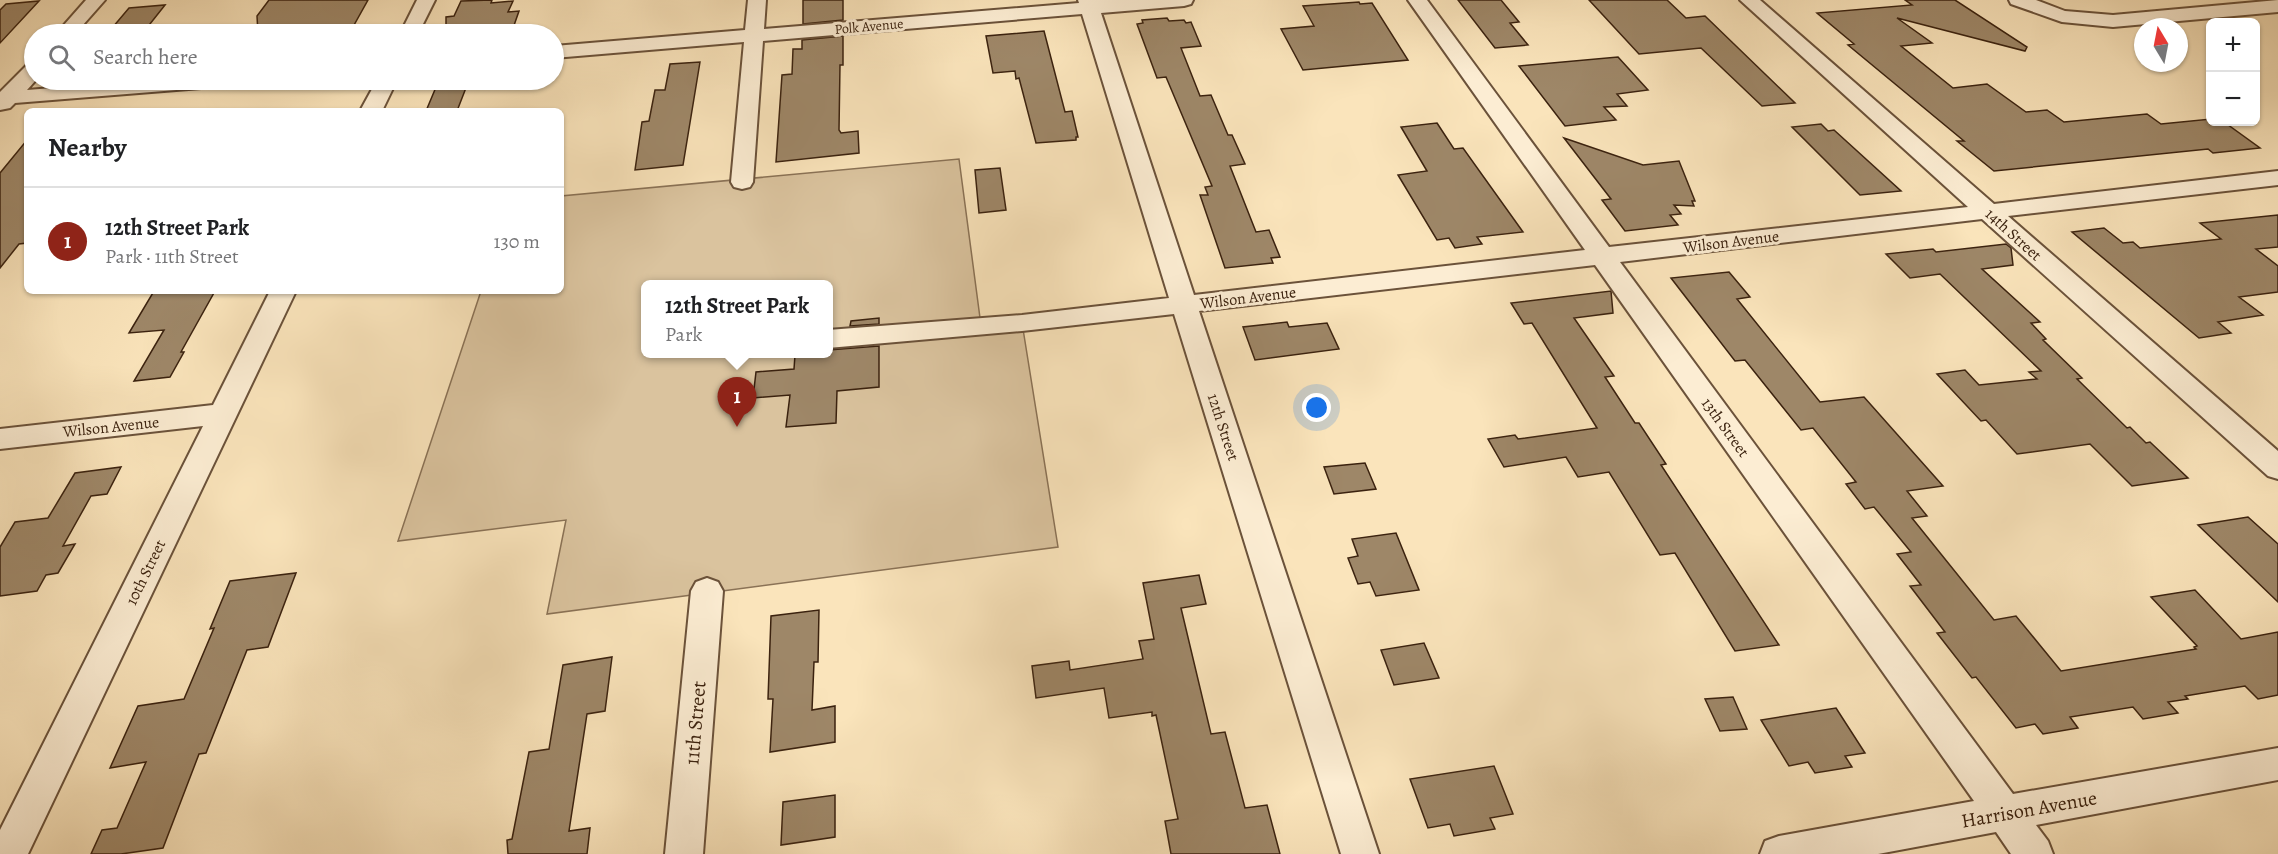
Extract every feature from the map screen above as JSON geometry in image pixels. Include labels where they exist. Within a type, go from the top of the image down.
[{"type":"street","points":[[74,24],[96,0]]},
{"type":"street","points":[[414,24],[426,0]]},
{"type":"street","points":[[742,182],[757,0]]},
{"type":"street","name":"Polk Avenue","points":[[564,51],[1089,4],[1184,0]]},
{"type":"street","name":"13th Street","points":[[1417,0],[2034,854]]},
{"type":"street","name":"14th Street","points":[[1749,0],[2278,468]]},
{"type":"street","points":[[2018,0],[2062,16],[2113,21],[2267,4]]},
{"type":"street","name":"12th Street","points":[[1089,4],[1360,854]]},
{"type":"street","points":[[3,101],[24,79]]},
{"type":"street","points":[[3,101],[120,90]]},
{"type":"street","points":[[373,108],[382,90]]},
{"type":"street","name":"Wilson Avenue","points":[[833,339],[1022,323],[1185,305],[2278,178]]},
{"type":"street","name":"10th Street","points":[[8,854],[282,294]]},
{"type":"street","name":"Wilson Avenue","points":[[0,439],[222,414]]},
{"type":"street","name":"11th Street","points":[[684,854],[707,591]]},
{"type":"street","name":"Harrison Avenue","points":[[1779,854],[2278,764]]},
{"type":"shaded area","points":[[959,159],[982,333],[1023,329],[1058,547],[547,614],[566,520],[398,541],[480,294],[564,294],[564,196]]},
{"type":"building","points":[[269,0],[368,0],[355,24],[257,24],[257,16]]},
{"type":"building","points":[[492,0],[491,3],[513,1],[508,12],[519,11],[514,24],[446,24],[446,17],[454,16],[461,1]]},
{"type":"building","points":[[803,0],[843,0],[843,20],[803,24]]},
{"type":"building","points":[[1458,0],[1501,0],[1519,22],[1510,23],[1528,45],[1495,48]]},
{"type":"building","points":[[1589,0],[1667,0],[1686,18],[1705,16],[1795,103],[1762,106],[1701,48],[1639,54]]},
{"type":"building","points":[[1905,0],[1955,0],[2027,47],[2025,51],[1897,18],[1932,43],[1901,46],[1953,88],[1987,84],[2026,112],[2047,110],[2064,122],[2147,114],[2161,124],[2206,120],[2206,126],[2230,126],[2260,148],[2213,153],[2208,149],[1994,171],[1957,141],[1964,141],[1848,45],[1854,44],[1817,13],[1912,5]]},
{"type":"building","points":[[39,1],[0,43],[0,10],[6,4]]},
{"type":"building","points":[[1359,2],[1360,4],[1372,3],[1408,60],[1303,70],[1281,29],[1314,26],[1303,6]]},
{"type":"building","points":[[165,5],[150,24],[115,24],[129,8]]},
{"type":"building","points":[[1167,18],[1169,21],[1191,22],[1201,46],[1181,48],[1200,96],[1211,95],[1228,135],[1232,135],[1245,164],[1230,166],[1256,232],[1269,230],[1280,257],[1271,258],[1273,263],[1225,268],[1200,195],[1208,195],[1205,187],[1212,186],[1166,77],[1157,78],[1137,24],[1143,23],[1142,20]]},
{"type":"building","points":[[1044,31],[1065,112],[1072,111],[1078,137],[1076,140],[1036,143],[1019,78],[1016,79],[1015,71],[993,73],[986,36]]},
{"type":"building","points":[[843,36],[839,130],[841,133],[858,131],[859,153],[776,162],[782,75],[792,74],[793,49],[802,49],[802,40]]},
{"type":"building","points":[[1618,57],[1648,90],[1617,94],[1627,106],[1604,107],[1616,120],[1565,126],[1519,66]]},
{"type":"building","points":[[700,62],[683,165],[635,170],[642,122],[649,121],[655,90],[665,90],[670,64]]},
{"type":"building","points":[[435,90],[465,90],[458,108],[427,108]]},
{"type":"building","points":[[1437,123],[1454,149],[1463,148],[1523,232],[1477,237],[1482,244],[1455,248],[1449,238],[1437,240],[1398,175],[1427,171],[1401,127]]},
{"type":"building","points":[[1821,124],[1828,131],[1834,130],[1901,191],[1860,195],[1792,127]]},
{"type":"building","points":[[1564,138],[1643,165],[1679,161],[1695,201],[1692,201],[1694,206],[1674,205],[1681,214],[1670,215],[1678,225],[1625,231],[1602,200],[1611,199]]},
{"type":"building","points":[[24,144],[24,243],[19,244],[0,268],[0,173]]},
{"type":"building","points":[[1000,168],[1006,210],[979,213],[975,170]]},
{"type":"building","points":[[2278,215],[2278,247],[2256,249],[2278,266],[2278,292],[2239,297],[2263,315],[2218,322],[2231,333],[2199,338],[2072,232],[2104,228],[2123,243],[2133,242],[2140,248],[2221,239],[2200,223]]},
{"type":"building","points":[[2006,244],[2011,248],[2013,265],[1982,269],[2040,322],[2031,323],[2046,339],[2043,340],[2082,378],[2077,379],[2127,428],[2130,427],[2146,443],[2150,442],[2188,478],[2132,486],[2090,444],[2017,454],[1986,420],[1981,421],[1937,374],[1965,370],[1979,385],[2037,379],[2029,372],[2041,371],[1940,274],[1910,278],[1886,254],[1933,249],[1936,252]]},
{"type":"building","points":[[1729,272],[1750,297],[1737,299],[1820,402],[1864,397],[1943,486],[1907,491],[1927,516],[1912,518],[1994,620],[2016,616],[2061,671],[2196,649],[2194,647],[2197,646],[2151,597],[2195,590],[2241,639],[2278,632],[2278,695],[2258,699],[2245,686],[2185,696],[2188,699],[2168,702],[2178,713],[2143,719],[2133,707],[2070,717],[2078,728],[2043,734],[2035,724],[2016,728],[1976,677],[1972,678],[1937,633],[1945,632],[1910,586],[1921,585],[1897,554],[1911,552],[1874,507],[1865,509],[1846,484],[1856,482],[1813,428],[1801,430],[1745,360],[1735,361],[1671,278]]},
{"type":"building","points":[[1611,291],[1613,313],[1574,318],[1614,376],[1605,377],[1635,423],[1639,423],[1666,464],[1661,465],[1779,645],[1735,651],[1675,553],[1660,555],[1609,472],[1578,477],[1566,457],[1504,467],[1488,439],[1515,435],[1518,439],[1597,428],[1532,323],[1524,324],[1511,303]]},
{"type":"building","points":[[152,294],[213,294],[181,352],[184,352],[170,377],[134,381],[164,330],[129,333]]},
{"type":"building","points":[[879,318],[879,324],[850,326],[851,321]]},
{"type":"building","points":[[1287,322],[1289,327],[1327,323],[1339,349],[1255,360],[1243,327]]},
{"type":"building","points":[[879,346],[879,387],[837,391],[836,423],[786,427],[790,395],[753,398],[756,372],[794,369],[795,358],[833,358],[833,350]]},
{"type":"building","points":[[1365,463],[1376,489],[1334,494],[1324,467]]},
{"type":"building","points":[[121,467],[107,494],[91,496],[63,546],[75,544],[58,573],[46,575],[37,591],[0,596],[0,547],[15,522],[48,518],[75,473]]},
{"type":"building","points":[[2248,517],[2278,544],[2278,602],[2198,525]]},
{"type":"building","points":[[1396,533],[1419,590],[1376,596],[1370,582],[1358,584],[1348,558],[1358,556],[1352,539]]},
{"type":"building","points":[[296,573],[268,647],[247,650],[206,753],[199,754],[163,848],[121,854],[91,854],[102,830],[117,828],[146,762],[110,768],[138,706],[184,699],[214,628],[210,629],[230,581]]},
{"type":"building","points":[[1199,575],[1206,604],[1181,608],[1211,734],[1225,732],[1245,808],[1267,805],[1280,854],[1171,854],[1165,821],[1178,819],[1156,715],[1152,716],[1152,712],[1109,718],[1104,688],[1036,698],[1032,666],[1069,661],[1070,670],[1143,659],[1139,641],[1154,639],[1143,583]]},
{"type":"building","points":[[819,610],[818,662],[814,662],[812,710],[835,706],[835,742],[770,752],[773,699],[768,699],[771,616]]},
{"type":"building","points":[[1424,643],[1439,678],[1394,685],[1381,650]]},
{"type":"building","points":[[612,657],[605,711],[587,714],[569,831],[590,828],[587,854],[508,854],[507,840],[512,839],[529,752],[549,749],[563,665]]},
{"type":"building","points":[[1733,697],[1747,729],[1720,731],[1705,699]]},
{"type":"building","points":[[1836,708],[1865,753],[1845,756],[1852,767],[1815,773],[1808,762],[1789,766],[1761,720]]},
{"type":"building","points":[[1494,766],[1513,814],[1490,818],[1495,829],[1454,836],[1450,824],[1428,828],[1410,779]]},
{"type":"building","points":[[835,795],[835,837],[781,845],[783,802]]},
{"type":"place","name":"12th Street Park","points":[[737,427]]}]
